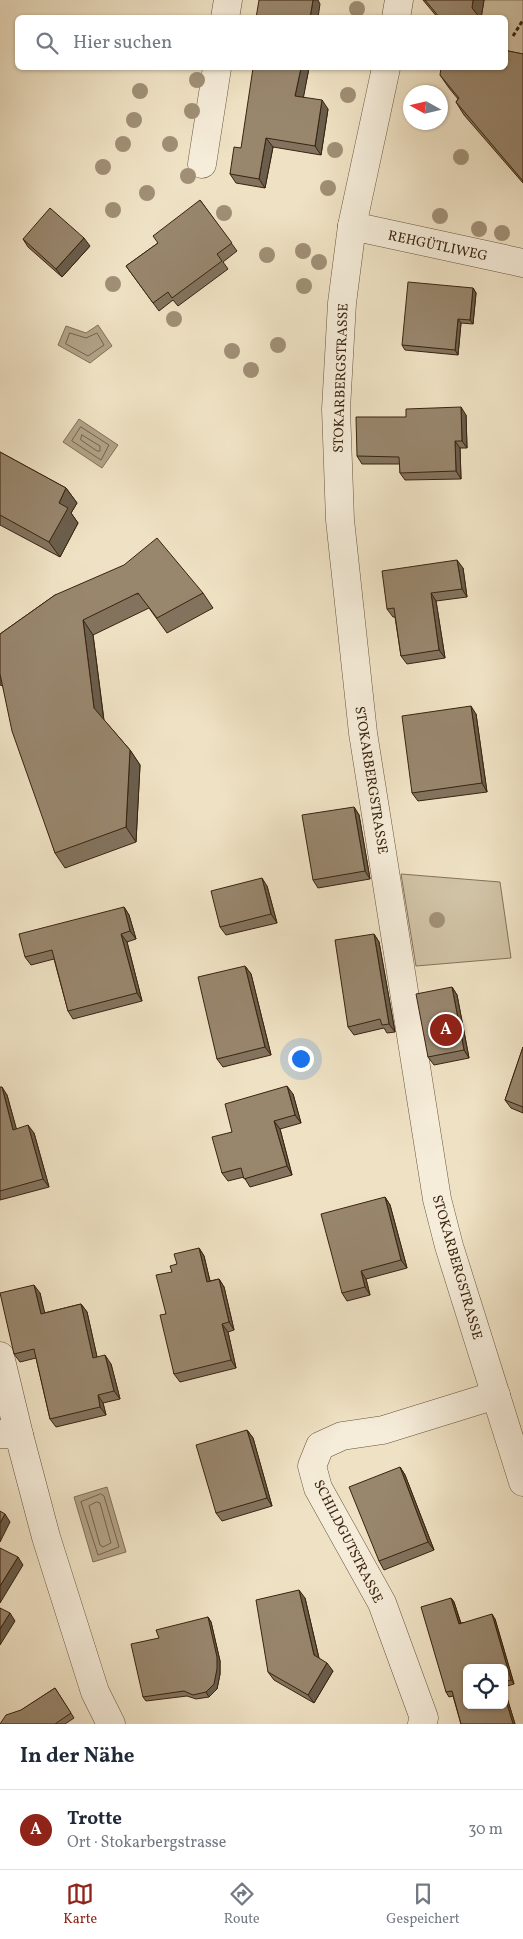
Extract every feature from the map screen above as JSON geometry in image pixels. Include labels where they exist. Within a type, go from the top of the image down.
[{"type":"street","points":[[226,15],[228,0]]},
{"type":"street","points":[[397,15],[400,0]]},
{"type":"street","points":[[202,164],[217,70]]},
{"type":"street","name":"STOKARBERGSTRASSE","points":[[386,70],[352,226],[342,303],[336,409],[340,520],[363,733],[396,931],[437,1199],[449,1246],[523,1482]]},
{"type":"street","name":"REHGÜTLIWEG","points":[[352,226],[523,263]]},
{"type":"street","points":[[0,1356],[9,1434],[46,1536],[95,1692],[110,1724]]},
{"type":"street","name":"SCHILDGUTSTRASSE","points":[[422,1724],[424,1718],[382,1603],[318,1488],[312,1466],[320,1446],[342,1436],[383,1430],[496,1395]]},
{"type":"path","points":[[513,36],[523,20]]},
{"type":"shaded area","points":[[484,0],[523,0],[523,64],[508,51],[508,15],[479,15]]},
{"type":"shaded area","points":[[401,874],[500,882],[511,958],[416,966]]},
{"type":"water","points":[[98,325],[112,346],[90,363],[58,345],[66,326],[86,333]]},
{"type":"water","points":[[79,419],[118,445],[102,468],[63,442]]},
{"type":"water","points":[[107,1487],[126,1552],[93,1562],[74,1497]]},
{"type":"building","points":[[259,0],[313,0],[310,15],[256,15]]},
{"type":"building","points":[[425,0],[473,0],[472,8],[478,15],[438,15]]},
{"type":"building","points":[[508,51],[523,54],[523,181],[456,102],[459,98],[440,75],[441,70],[508,70]]},
{"type":"building","points":[[253,70],[301,70],[295,96],[322,100],[315,146],[266,138],[259,179],[230,174],[234,147],[241,148]]},
{"type":"building","points":[[200,200],[232,243],[217,254],[222,261],[172,298],[168,292],[153,303],[126,266],[158,243],[153,236]]},
{"type":"building","points":[[50,208],[84,238],[56,269],[23,239]]},
{"type":"building","points":[[408,282],[473,288],[470,320],[458,319],[455,350],[402,345]]},
{"type":"building","points":[[461,407],[462,441],[455,441],[456,471],[400,473],[399,457],[357,456],[356,417],[406,417],[406,409]]},
{"type":"building","points":[[0,452],[66,488],[59,503],[68,508],[49,542],[0,515]]},
{"type":"building","points":[[157,538],[203,593],[157,618],[138,593],[83,620],[94,708],[130,750],[126,827],[55,853],[12,731],[0,674],[0,634],[55,595],[124,565]]},
{"type":"building","points":[[457,560],[462,589],[431,593],[439,650],[401,656],[394,608],[387,609],[382,571]]},
{"type":"building","points":[[471,706],[482,783],[412,793],[402,716]]},
{"type":"building","points":[[354,807],[365,871],[313,880],[302,815]]},
{"type":"building","points":[[262,878],[271,914],[220,927],[211,891]]},
{"type":"building","points":[[124,907],[130,931],[121,934],[137,993],[68,1011],[52,950],[25,957],[19,934]]},
{"type":"building","points":[[374,934],[389,1024],[382,1025],[380,1019],[348,1027],[335,940]]},
{"type":"building","points":[[245,966],[265,1047],[217,1059],[198,977]]},
{"type":"building","points":[[452,987],[464,1050],[428,1057],[416,994]]},
{"type":"building","points":[[523,1047],[523,1107],[505,1100]]},
{"type":"building","points":[[287,1086],[295,1115],[274,1121],[287,1166],[244,1179],[241,1168],[222,1173],[212,1137],[232,1132],[225,1104]]},
{"type":"building","points":[[0,1087],[2,1087],[13,1130],[28,1125],[43,1179],[0,1191]]},
{"type":"building","points":[[385,1197],[401,1260],[361,1271],[365,1287],[342,1293],[321,1214]]},
{"type":"building","points":[[199,1248],[207,1282],[219,1279],[229,1322],[222,1324],[231,1360],[174,1374],[160,1315],[166,1314],[156,1275],[172,1272],[170,1266],[177,1264],[174,1254]]},
{"type":"building","points":[[34,1285],[41,1314],[81,1304],[93,1358],[105,1355],[114,1391],[98,1395],[100,1407],[50,1419],[34,1349],[14,1354],[0,1293]]},
{"type":"building","points":[[247,1430],[267,1498],[216,1513],[196,1445]]},
{"type":"building","points":[[400,1467],[428,1542],[379,1561],[349,1487]]},
{"type":"building","points":[[0,1511],[5,1514],[0,1523]]},
{"type":"building","points":[[0,1548],[18,1557],[0,1586]]},
{"type":"building","points":[[299,1590],[314,1655],[327,1663],[308,1695],[268,1672],[256,1600]]},
{"type":"building","points":[[451,1598],[459,1624],[492,1614],[506,1664],[463,1664],[463,1709],[508,1709],[508,1707],[513,1724],[461,1724],[452,1691],[446,1692],[421,1607]]},
{"type":"building","points":[[0,1608],[10,1613],[0,1629]]},
{"type":"building","points":[[208,1617],[217,1657],[214,1684],[206,1692],[193,1695],[184,1691],[143,1697],[131,1644],[159,1638],[156,1630]]},
{"type":"building","points":[[508,1670],[511,1680],[508,1681]]},
{"type":"building","points":[[55,1688],[71,1713],[55,1724],[0,1724],[6,1715],[21,1710]]},
{"type":"place","name":"Trotte","points":[[446,1030]]}]
